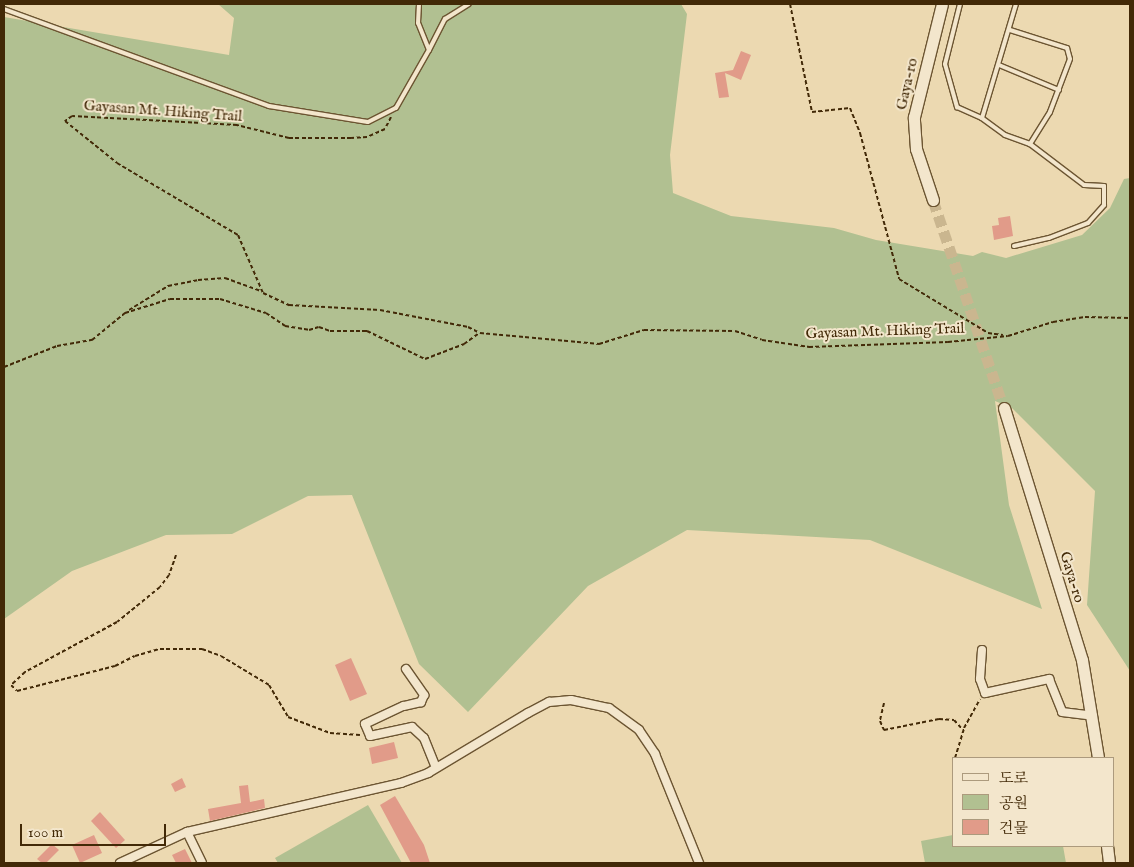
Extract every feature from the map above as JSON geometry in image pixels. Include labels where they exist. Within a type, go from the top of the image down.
[{"type":"street","name":"Gaya-ro","points":[[933,200],[916,149],[914,117],[942,4]]},
{"type":"street","name":"Gaya-ro","points":[[1004,408],[1079,650],[1093,716],[1098,757]]},
{"type":"street","points":[[982,650],[980,679],[985,693],[1049,679],[1062,712],[1093,716]]},
{"type":"street","points":[[406,669],[424,695],[421,702],[403,706],[365,724],[370,736],[412,727],[424,738],[436,768]]},
{"type":"street","points":[[120,863],[187,832],[401,783],[436,768],[549,702],[571,700],[609,708],[622,716],[649,743],[699,863]]},
{"type":"street","points":[[187,832],[202,863]]},
{"type":"street","points":[[1107,847],[1109,863]]},
{"type":"lane","points":[[419,4],[418,23],[429,50]]},
{"type":"lane","points":[[4,9],[270,106],[368,122],[396,108],[445,19],[469,4]]},
{"type":"lane","points":[[960,4],[945,64],[957,107],[982,118],[1005,135],[1030,144],[1084,185],[1104,186],[1104,205],[1088,223],[1049,238],[1014,246]]},
{"type":"lane","points":[[982,118],[1010,30],[1016,4]]},
{"type":"lane","points":[[1010,30],[1067,48],[1070,59],[1050,112],[1030,144]]},
{"type":"lane","points":[[998,65],[1059,90]]},
{"type":"path","name":"Gayasan Mt. Hiking Trail","points":[[790,4],[812,112],[850,108],[860,133],[899,279],[988,333],[1008,336]]},
{"type":"path","name":"Gayasan Mt. Hiking Trail","points":[[263,293],[238,235],[117,163],[65,121],[72,116],[166,120],[238,125],[289,138],[351,138],[367,137],[385,129],[396,108]]},
{"type":"path","name":"Gayasan Mt. Hiking Trail","points":[[4,367],[57,346],[92,340],[125,313],[168,286],[198,280],[226,278],[256,287],[263,293],[289,305],[380,310],[468,327],[480,332],[598,344],[644,330],[735,332],[762,340],[809,347],[948,342],[1008,336],[1053,322],[1085,318],[1130,318]]},
{"type":"path","points":[[125,313],[170,299],[220,299],[266,313],[285,326],[367,331],[425,359],[464,344],[480,332]]},
{"type":"path","points":[[176,555],[169,575],[160,587],[131,611],[76,646],[25,672],[12,685],[17,691],[115,666],[160,649],[202,649],[220,656],[269,685],[288,717],[330,733],[370,736]]},
{"type":"path","points":[[955,757],[963,730],[985,693]]},
{"type":"path","points":[[884,704],[880,721],[884,730],[940,719],[954,720],[963,730]]},
{"type":"green space","points":[[218,4],[681,4],[687,14],[670,155],[673,193],[731,216],[834,228],[876,240],[973,256],[982,252],[1006,258],[1082,235],[1110,208],[1124,179],[1130,178],[1130,671],[1087,605],[1095,491],[1012,408],[995,401],[1009,505],[1042,609],[870,540],[687,530],[588,586],[468,712],[419,664],[352,495],[308,496],[232,534],[166,535],[72,571],[4,619],[4,17],[229,55],[234,18]]},
{"type":"green space","points":[[368,805],[402,863],[278,863],[275,858]]},
{"type":"green space","points":[[952,835],[952,847],[1063,847],[1066,863],[925,863],[921,841]]},
{"type":"building","points":[[741,51],[751,55],[741,80],[725,73],[729,97],[719,98],[715,73],[733,70]]},
{"type":"building","points":[[1010,216],[1013,236],[994,240],[992,226],[999,225],[998,218]]},
{"type":"building","points":[[351,658],[367,694],[350,701],[335,665]]},
{"type":"building","points":[[394,742],[398,758],[372,764],[369,748]]},
{"type":"building","points":[[182,778],[186,787],[175,792],[171,784]]},
{"type":"building","points":[[248,785],[250,802],[264,799],[265,808],[210,821],[208,809],[241,803],[239,786]]},
{"type":"building","points":[[395,796],[424,845],[430,863],[411,863],[380,805]]},
{"type":"building","points":[[100,812],[125,840],[116,848],[91,821]]},
{"type":"building","points":[[94,835],[102,853],[80,863],[72,845]]},
{"type":"building","points":[[52,844],[59,850],[46,863],[42,863],[37,859]]},
{"type":"building","points":[[185,849],[192,863],[176,863],[172,855]]},
{"type":"tunnel","points":[[933,200],[1004,408]]}]
